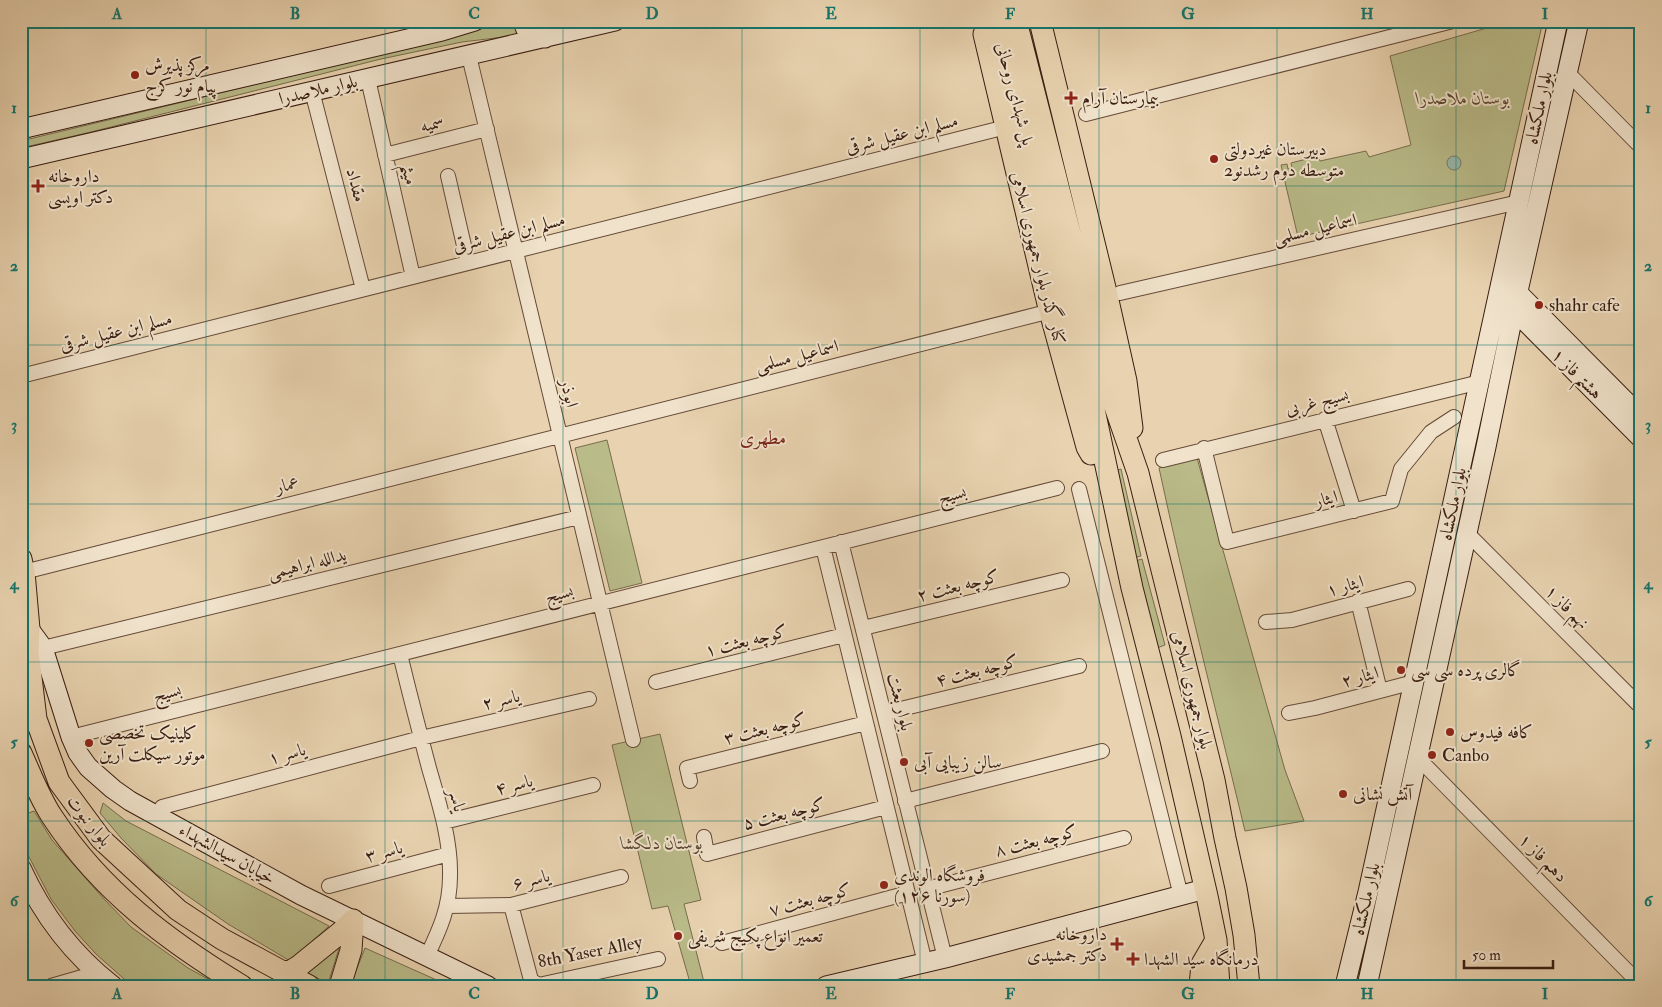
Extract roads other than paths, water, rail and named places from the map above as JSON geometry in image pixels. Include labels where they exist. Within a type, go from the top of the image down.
[{"type":"main road","points":[[524,21],[527,32],[534,36],[545,38]]},
{"type":"main road","name":"بلوار ملاصدرا","points":[[21,159],[615,21]]},
{"type":"main road","name":"کنار گذر بلوار جمهوری اسلامی","points":[[981,21],[1049,308],[1088,447],[1110,490]]},
{"type":"main road","name":"پل شهدای روحانی","points":[[995,21],[1036,174],[1102,399]]},
{"type":"main road","name":"پل شهدای روحانی","points":[[1016,21],[1102,399]]},
{"type":"main road","points":[[1040,21],[1124,372],[1138,473]]},
{"type":"main road","name":"بلوار ملکشاه","points":[[1345,986],[1382,829],[1558,21]]},
{"type":"main road","name":"بلوار ملکشاه","points":[[1367,986],[1467,533],[1518,291],[1579,21]]},
{"type":"main road","name":"بلوار ملاصدرا","points":[[21,128],[442,31],[467,22]]},
{"type":"main road","name":"هشتم فاز ۱","points":[[1502,277],[1641,417]]},
{"type":"main road","name":"هشتم فاز ۱","points":[[1498,296],[1641,438]]},
{"type":"main road","name":"بلوار جمهوری اسلامی","points":[[1102,399],[1138,473],[1214,780],[1236,888],[1249,986]]},
{"type":"main road","name":"بلوار جمهوری اسلامی","points":[[1102,399],[1110,490],[1205,889],[1216,940],[1219,986]]},
{"type":"main road","name":"بلوار نبوت","points":[[23,565],[29,630],[28,725],[44,743],[59,782],[101,839],[178,910],[222,939],[309,986]]},
{"type":"main road","points":[[29,630],[43,648]]},
{"type":"main road","name":"خیابان سیدالشهداء","points":[[43,648],[71,737],[78,753],[88,767],[113,789],[130,801],[301,895],[488,986]]},
{"type":"main road","points":[[21,745],[25,738],[30,736],[39,737],[44,743]]},
{"type":"main road","name":"بلوار نبوت","points":[[21,753],[51,816],[78,853],[97,874],[116,894],[161,932],[206,964],[242,986]]},
{"type":"main road","points":[[1188,814],[1207,819],[1219,806]]},
{"type":"main road","points":[[1382,829],[1389,839],[1401,834]]},
{"type":"main road","points":[[21,868],[47,915],[70,945],[96,973],[113,986]]},
{"type":"main road","points":[[1368,892],[1372,887],[1380,884],[1388,891]]},
{"type":"main road","points":[[826,986],[945,958],[1205,889]]},
{"type":"main road","points":[[283,972],[291,971],[299,966],[353,920]]},
{"type":"main road","points":[[340,986],[350,950],[353,920]]},
{"type":"main road","points":[[1200,986],[1202,964],[1216,940]]},
{"type":"main road","points":[[1243,986],[1245,945]]},
{"type":"street","points":[[1086,114],[1453,21]]},
{"type":"street","name":"ابوذر","points":[[470,56],[633,740]]},
{"type":"street","points":[[1568,72],[1641,146]]},
{"type":"street","name":"میثم","points":[[368,79],[413,277]]},
{"type":"street","name":"مقداد","points":[[312,92],[363,289]]},
{"type":"street","name":"مسلم ابن عقیل شرقی","points":[[21,376],[1006,127]]},
{"type":"street","name":"سمیه","points":[[385,155],[487,129]]},
{"type":"street","points":[[448,176],[468,263]]},
{"type":"street","name":"اسماعیل مسلمی","points":[[1120,293],[1519,202]]},
{"type":"street","name":"اسماعیل مسلمی","points":[[560,436],[1043,313]]},
{"type":"street","name":"بسیج غربی","points":[[1163,460],[1325,418],[1480,382]]},
{"type":"street","name":"ایثار","points":[[1204,448],[1228,542],[1392,501],[1401,469],[1431,432],[1454,417]]},
{"type":"street","points":[[1325,418],[1354,511]]},
{"type":"street","name":"عمار","points":[[23,565],[560,436]]},
{"type":"street","name":"بسیج","points":[[71,737],[1057,488]]},
{"type":"street","points":[[1079,489],[1181,896]]},
{"type":"street","name":"یدالله ابراهیمی","points":[[43,648],[580,517]]},
{"type":"street","name":"نهم فاز ۱","points":[[1467,533],[1641,707]]},
{"type":"street","name":"بلوار بعثت","points":[[841,542],[945,958]]},
{"type":"street","points":[[823,547],[925,963]]},
{"type":"street","name":"کوچه بعثت ۲","points":[[863,628],[1062,580]]},
{"type":"street","name":"ایثار ۱","points":[[1266,622],[1292,620],[1408,588]]},
{"type":"street","points":[[1358,601],[1380,691]]},
{"type":"street","name":"کوچه بعثت ۱","points":[[656,682],[844,636]]},
{"type":"street","name":"یاسر","points":[[400,654],[444,822],[449,854],[450,877],[447,906],[442,925],[428,956]]},
{"type":"street","name":"کوچه بعثت ۴","points":[[884,713],[1079,666]]},
{"type":"street","points":[[855,679],[874,674]]},
{"type":"street","name":"ایثار ۲","points":[[1289,713],[1414,682]]},
{"type":"street","name":"یاسر ۲","points":[[421,738],[589,698]]},
{"type":"street","name":"کوچه بعثت ۳","points":[[690,781],[687,768],[866,723]]},
{"type":"street","name":"یاسر ۱","points":[[162,807],[421,738]]},
{"type":"street","points":[[906,801],[1102,752]]},
{"type":"street","points":[[876,763],[895,758]]},
{"type":"street","name":"دهم فاز ۱","points":[[1418,758],[1641,985]]},
{"type":"street","name":"یاسر ۴","points":[[444,822],[593,785]]},
{"type":"street","name":"کوچه بعثت ۵","points":[[704,837],[707,854],[886,807]]},
{"type":"street","name":"کوچه بعثت ۸","points":[[927,888],[1124,838]]},
{"type":"street","points":[[898,855],[918,850]]},
{"type":"street","name":"یاسر ۳","points":[[329,886],[449,854]]},
{"type":"street","name":"یاسر ۶","points":[[447,906],[511,905],[621,877]]},
{"type":"street","name":"کوچه بعثت ۷","points":[[722,943],[908,894]]},
{"type":"street","points":[[511,905],[530,983]]},
{"type":"street","points":[[918,936],[931,938],[938,931]]},
{"type":"street","name":"8th Yaser Alley","points":[[530,983],[538,985],[658,959]]},
{"type":"street","points":[[51,986],[96,973]]},
{"type":"place","name":"مرکز پذیرش پیام نور کرج","points":[[135,75]]},
{"type":"place","name":"بیمارستان آرام","points":[[1071,98]]},
{"type":"place","name":"دبیرستان غیردولتی متوسطه دوم رشدنو2","points":[[1214,159]]},
{"type":"place","name":"داروخانه دکتر اویسی","points":[[38,186]]},
{"type":"place","name":"shahr cafe","points":[[1539,305]]},
{"type":"place","name":"گالری پرده سی سی","points":[[1401,670]]},
{"type":"place","name":"كافه فيدوس","points":[[1450,732]]},
{"type":"place","name":"کلینیک تخصصی موتور سیکلت آرین","points":[[89,743]]},
{"type":"place","name":"Canbo","points":[[1432,755]]},
{"type":"place","name":"سالن زیبایی آبی","points":[[904,762]]},
{"type":"place","name":"آتش نشانی","points":[[1343,794]]},
{"type":"place","name":"فروشگاه الوندی (سورنا ۱۲۶)","points":[[884,885]]},
{"type":"place","name":"تعمیر انواع پکیج شریفی","points":[[678,936]]},
{"type":"place","name":"داروخانه دکتر جمشیدی","points":[[1117,944]]},
{"type":"place","name":"درمانگاه سید الشهدا","points":[[1133,959]]},
{"type":"district","name":"مطهری","points":[[763,438]]},
{"type":"park label","name":"بوستان ملاصدرا","points":[[1463,98]]},
{"type":"park label","name":"بوستان دلگشا","points":[[662,843]]}]
